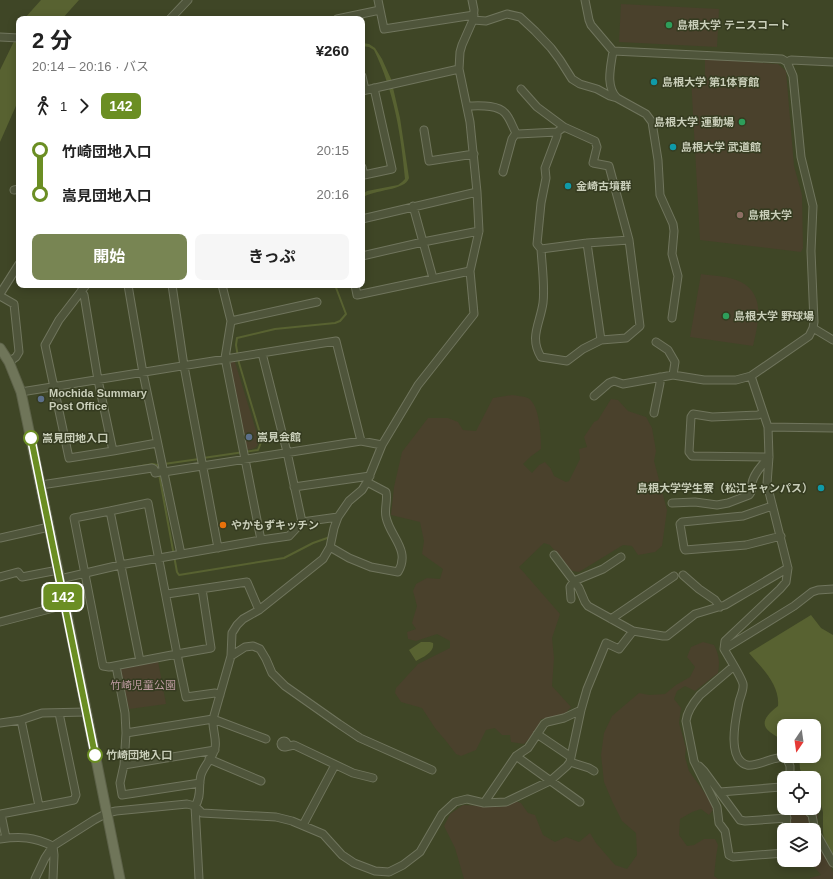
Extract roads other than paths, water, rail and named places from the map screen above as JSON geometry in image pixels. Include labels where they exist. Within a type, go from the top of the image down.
[{"type":"main road","points":[[0,348],[9,362],[21,392],[120,879]]},
{"type":"street","points":[[173,16],[188,0]]},
{"type":"street","points":[[378,0],[384,29],[474,17],[486,21],[507,14],[520,17],[551,48],[572,79],[580,84],[597,89],[617,98],[642,111],[650,118],[652,122],[658,160],[660,195],[673,224],[674,231],[672,254],[678,276],[672,318]]},
{"type":"street","points":[[199,879],[195,806],[199,797],[202,771],[215,750],[216,743],[213,720],[231,656],[232,633],[243,619],[259,610],[323,559],[330,547],[338,517],[349,502],[362,490],[382,445],[418,385],[474,314],[470,271],[479,231],[477,192],[474,154],[467,106],[458,69],[462,45],[474,17],[472,0]]},
{"type":"street","points":[[585,0],[591,25],[614,51],[774,58],[782,59],[787,62],[793,76],[801,157],[813,206],[811,251],[814,322],[809,336],[751,376],[736,380],[704,380],[673,374],[623,384],[614,381],[609,383],[594,396]]},
{"type":"street","points":[[351,16],[380,10]]},
{"type":"street","points":[[2,37],[16,38]]},
{"type":"street","points":[[614,51],[610,84],[614,95],[617,98]]},
{"type":"street","points":[[787,62],[792,60],[833,62]]},
{"type":"street","points":[[365,91],[458,69]]},
{"type":"street","points":[[365,176],[392,169],[374,88]]},
{"type":"street","points":[[521,89],[537,107],[564,127],[595,141],[597,147],[593,163],[609,166],[629,240],[640,326],[626,338],[601,340],[583,349],[567,361],[541,357],[536,349],[535,335],[543,302],[541,249],[537,244],[541,203],[546,178],[545,168],[557,136],[557,132]]},
{"type":"street","points":[[467,106],[489,106],[502,110],[506,114],[516,133]]},
{"type":"street","points":[[516,133],[525,134],[557,132],[564,127]]},
{"type":"street","points":[[424,130],[429,161],[474,154]]},
{"type":"street","points":[[503,172],[512,139],[516,133]]},
{"type":"street","points":[[365,218],[477,192]]},
{"type":"street","points":[[413,206],[432,278]]},
{"type":"street","points":[[365,255],[479,231]]},
{"type":"street","points":[[541,249],[587,243],[629,240]]},
{"type":"street","points":[[587,243],[601,340]]},
{"type":"street","points":[[9,362],[16,357],[19,352],[14,304],[0,295],[16,269]]},
{"type":"street","points":[[356,288],[357,295],[470,271]]},
{"type":"street","points":[[83,288],[60,320],[45,345],[69,458],[157,443]]},
{"type":"street","points":[[83,288],[98,380],[113,451]]},
{"type":"street","points":[[129,288],[162,470],[181,554]]},
{"type":"street","points":[[172,288],[184,366],[218,548]]},
{"type":"street","points":[[223,288],[231,321],[225,358],[261,540]]},
{"type":"street","points":[[231,321],[317,302]]},
{"type":"street","points":[[813,328],[833,340]]},
{"type":"street","points":[[21,392],[336,341],[361,441]]},
{"type":"street","points":[[656,342],[668,350],[675,362],[673,374]]},
{"type":"street","points":[[262,352],[287,452],[302,522]]},
{"type":"street","points":[[751,376],[768,427],[769,457],[766,479],[788,568],[787,577],[783,585],[726,641],[724,649],[743,684],[735,734],[734,746],[736,754],[743,763],[749,765],[755,765],[780,756],[786,757],[790,766],[790,771]]},
{"type":"street","points":[[654,413],[660,377]]},
{"type":"street","points":[[763,414],[712,417],[693,414],[691,417],[689,452],[692,456],[769,457]]},
{"type":"street","points":[[768,427],[833,428]]},
{"type":"street","points":[[41,485],[152,468],[154,469],[155,473],[202,461],[244,454],[287,452],[361,441],[382,445]]},
{"type":"street","points":[[672,503],[728,503],[749,495],[752,493],[753,480],[762,464],[769,457]]},
{"type":"street","points":[[294,487],[368,479],[384,490],[386,494],[386,519],[403,557],[398,572],[371,568],[330,547]]},
{"type":"street","points":[[202,589],[211,648],[177,654],[140,662],[116,666],[102,666],[74,518],[148,503],[177,654],[186,697],[215,693],[220,695]]},
{"type":"street","points":[[772,506],[743,516],[682,522],[680,524],[684,548],[685,550],[746,546],[780,536]]},
{"type":"street","points":[[110,511],[140,662]]},
{"type":"street","points":[[0,577],[18,572],[22,577],[85,573],[120,565],[289,536],[302,522],[338,517]]},
{"type":"street","points":[[0,538],[49,527]]},
{"type":"street","points":[[554,555],[579,588],[588,606],[633,631],[667,636],[695,614],[725,605],[788,568]]},
{"type":"street","points":[[571,599],[570,586],[574,581],[603,569],[611,562],[621,557]]},
{"type":"street","points":[[683,575],[715,600],[720,607]]},
{"type":"street","points":[[611,619],[674,576]]},
{"type":"street","points":[[166,594],[247,582],[259,610]]},
{"type":"street","points":[[724,649],[794,606],[812,592],[833,589]]},
{"type":"street","points":[[0,622],[65,605]]},
{"type":"street","points":[[35,879],[45,858],[53,846],[107,813],[116,810],[187,804],[195,806],[202,813],[276,817],[292,821],[326,837],[337,851],[347,858],[375,871],[389,872],[403,865],[420,852],[442,814],[455,802],[467,799],[484,803],[506,802],[550,781],[570,759],[581,710],[596,664],[606,643],[619,649],[633,631]]},
{"type":"street","points":[[231,656],[245,647],[252,646],[260,649],[272,673],[285,686],[360,738],[432,770]]},
{"type":"street","points":[[116,666],[125,713],[126,733],[124,765],[120,783],[122,795],[200,783]]},
{"type":"street","points":[[734,666],[700,695],[686,717],[694,761],[718,808],[719,823],[725,831],[729,855],[733,857],[777,854]]},
{"type":"street","points":[[484,803],[516,756],[528,748],[544,724],[564,718],[581,710]]},
{"type":"street","points":[[0,723],[21,720],[42,713],[59,714],[86,712]]},
{"type":"street","points":[[53,846],[29,837],[3,838],[1,811],[74,800],[76,795],[59,714]]},
{"type":"street","points":[[21,720],[39,806]]},
{"type":"street","points":[[126,733],[213,720],[266,739]]},
{"type":"street","points":[[537,734],[570,759],[594,771]]},
{"type":"street","points":[[285,747],[294,745],[353,773],[373,778]]},
{"type":"street","points":[[124,765],[215,750]]},
{"type":"street","points":[[516,756],[580,802]]},
{"type":"street","points":[[209,759],[261,781]]},
{"type":"street","points":[[694,761],[704,771],[742,821],[787,818]]},
{"type":"street","points":[[303,825],[335,765]]},
{"type":"street","points":[[720,792],[777,787]]},
{"type":"street","points":[[787,815],[787,823]]},
{"type":"street","points":[[812,815],[815,831],[833,864]]},
{"type":"street","points":[[53,846],[53,879]]},
{"type":"waterway","points":[[203,458],[258,450],[262,440],[239,363],[236,345],[237,338],[275,329],[335,323],[340,321],[346,314],[336,288]]},
{"type":"waterway","points":[[158,470],[157,465],[199,459]]},
{"type":"waterway","points":[[124,469],[153,464],[157,465]]},
{"type":"waterway","points":[[159,474],[177,572],[179,575],[284,558],[313,543],[330,537]]},
{"type":"place","name":"島根大学 テニスコート","points":[[669,25]]},
{"type":"place","name":"島根大学 第1体育館","points":[[654,82]]},
{"type":"place","name":"島根大学 運動場","points":[[742,122]]},
{"type":"place","name":"島根大学 武道館","points":[[673,147]]},
{"type":"place","name":"金崎古墳群","points":[[568,186]]},
{"type":"place","name":"島根大学","points":[[740,215]]},
{"type":"place","name":"島根大学 野球場","points":[[726,316]]},
{"type":"place","name":"Mochida Summary Post Office","points":[[41,399]]},
{"type":"place","name":"嵩見会館","points":[[249,437]]},
{"type":"place","name":"嵩見団地入口","points":[[31,438]]},
{"type":"place","name":"島根大学学生寮（松江キャンパス）","points":[[821,488]]},
{"type":"place","name":"やかもずキッチン","points":[[223,525]]},
{"type":"place","name":"竹崎団地入口","points":[[95,755]]},
{"type":"park label","name":"竹崎児童公園","points":[[143,685]]}]
